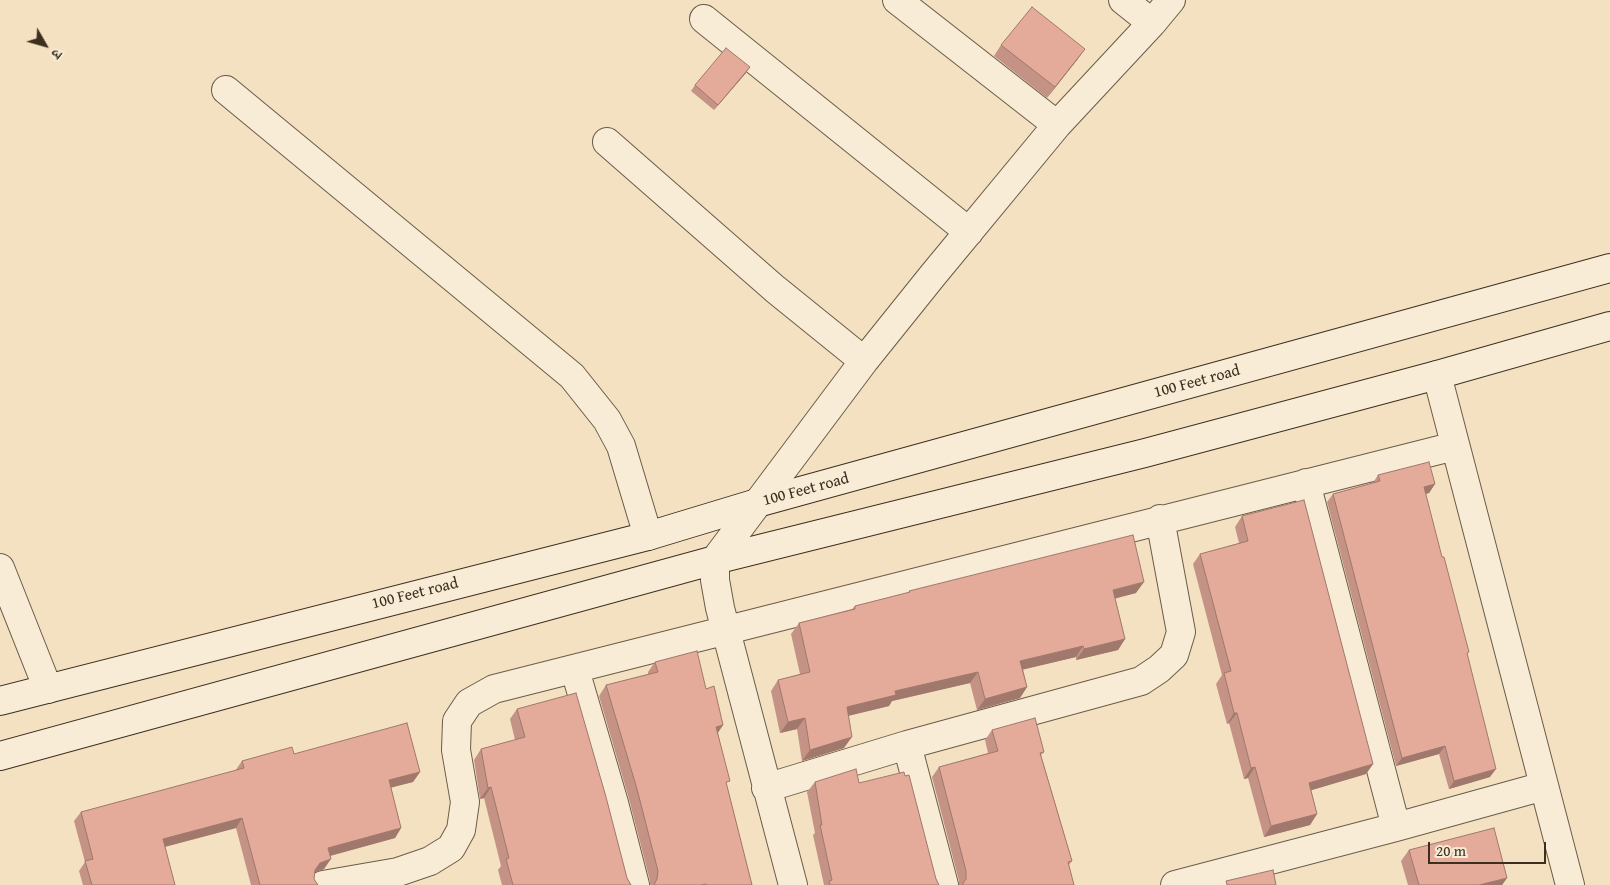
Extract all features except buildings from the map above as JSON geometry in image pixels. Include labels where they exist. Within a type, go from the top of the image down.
[{"type":"street","points":[[897,0],[1057,125]]},
{"type":"street","points":[[1122,0],[1152,23]]},
{"type":"street","points":[[792,885],[717,597],[715,560],[864,361],[969,232],[1057,125],[1171,0]]},
{"type":"street","points":[[704,18],[969,232]]},
{"type":"street","points":[[226,90],[572,376],[607,420],[621,446],[648,536]]},
{"type":"street","points":[[607,142],[775,289],[864,361]]},
{"type":"street","name":"100 Feet road","points":[[0,701],[648,536],[757,503],[1610,268]]},
{"type":"street","points":[[0,756],[715,560],[1145,453],[1437,375],[1610,326]]},
{"type":"street","points":[[1437,375],[1570,885]]},
{"type":"street","points":[[323,885],[398,872],[430,861],[451,848],[461,830],[465,802],[456,750],[457,721],[469,703],[494,689],[575,670],[1160,519],[1455,446]]},
{"type":"street","points":[[1306,483],[1396,827]]},
{"type":"street","points":[[766,788],[907,745],[1141,681],[1159,669],[1174,655],[1182,632],[1160,519]]},
{"type":"street","points":[[0,568],[48,689]]},
{"type":"street","points":[[575,670],[614,803],[635,885]]},
{"type":"street","points":[[907,745],[944,885]]},
{"type":"street","points":[[1175,885],[1544,786]]}]
